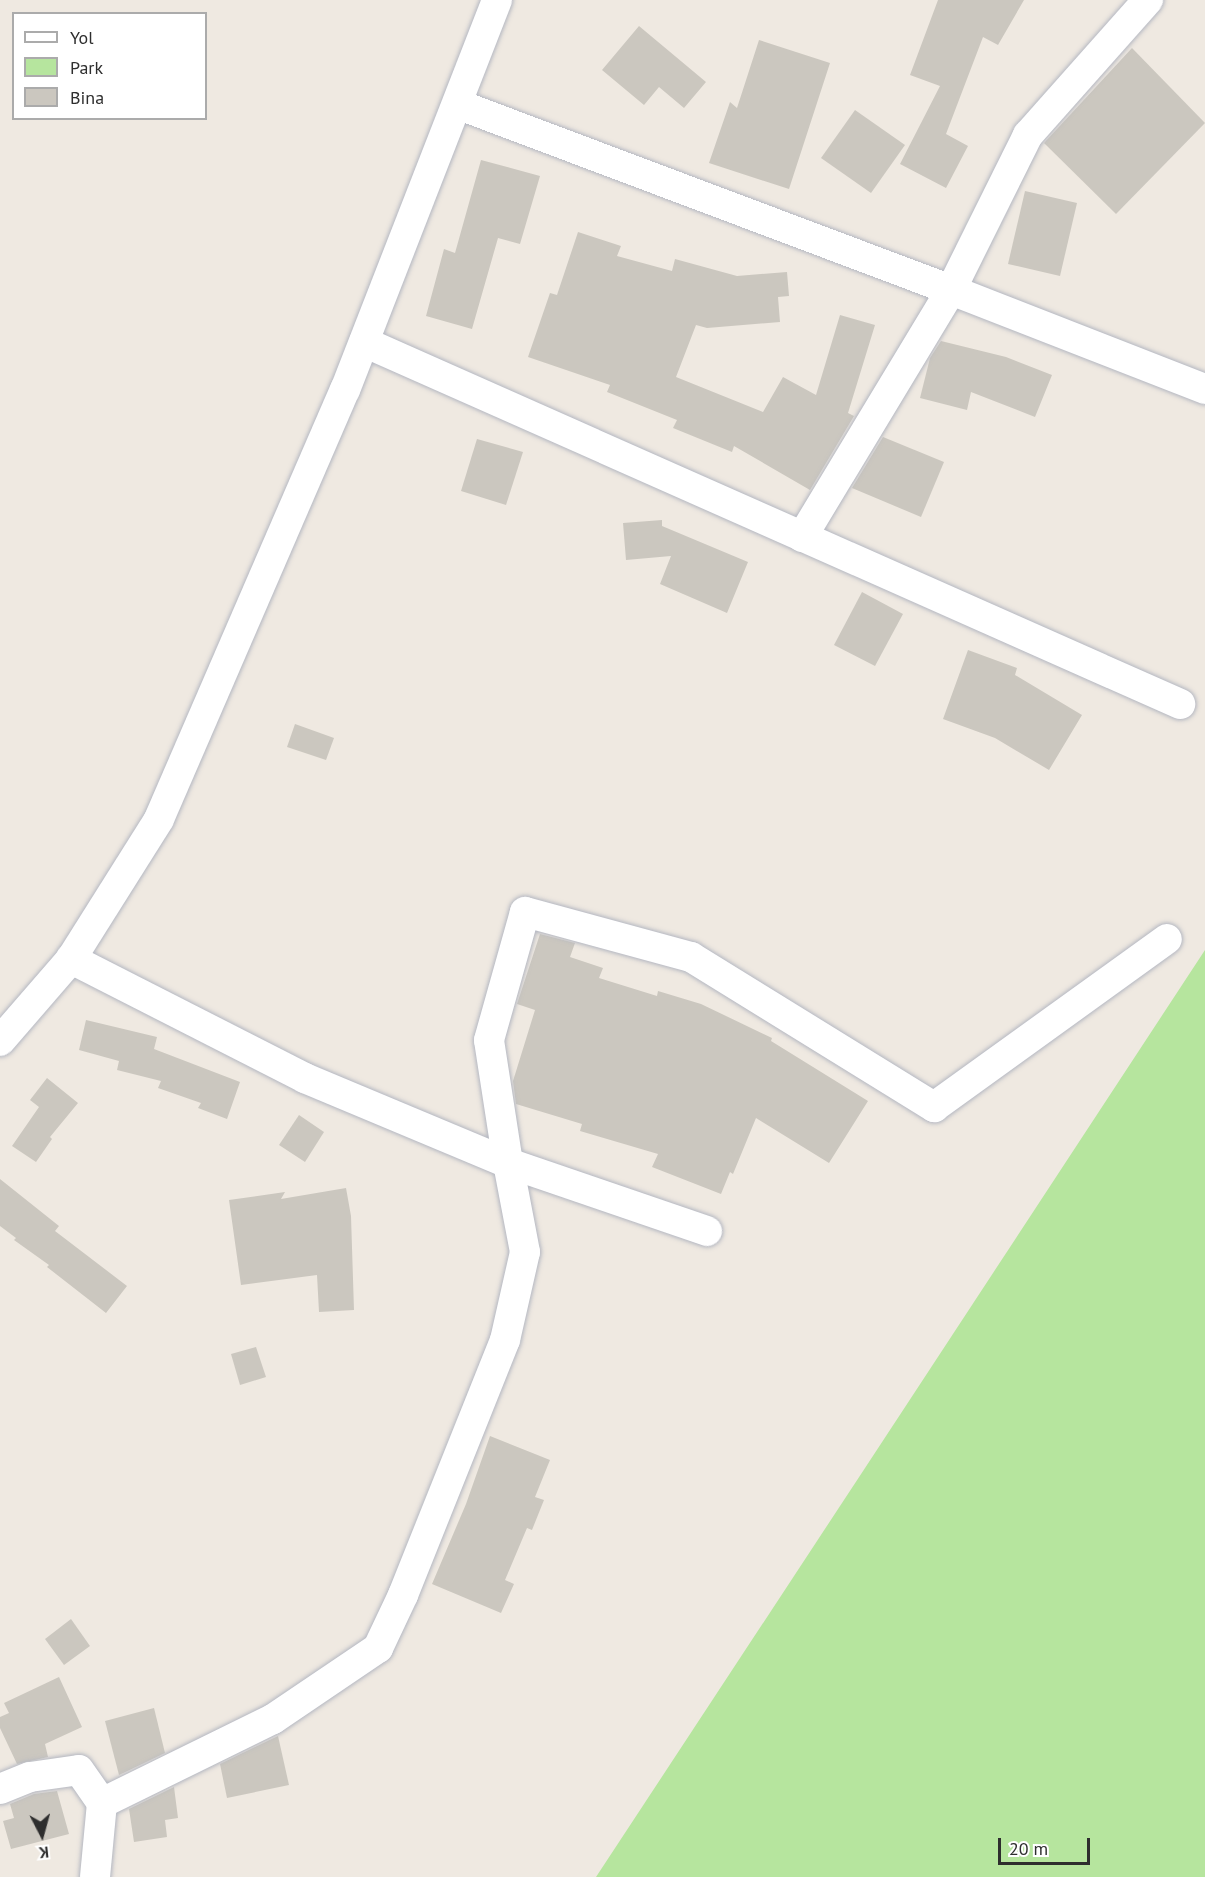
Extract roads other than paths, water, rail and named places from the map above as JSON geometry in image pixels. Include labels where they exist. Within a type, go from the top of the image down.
[{"type":"street","points":[[0,1041],[71,959],[159,819],[364,342],[497,0]]},
{"type":"street","points":[[802,537],[951,290],[1028,135],[1148,0]]},
{"type":"street","points":[[457,104],[951,290],[1205,389]]},
{"type":"street","points":[[364,342],[1180,704]]},
{"type":"street","points":[[102,1803],[273,1719],[378,1648],[404,1595],[505,1340],[525,1252],[508,1163],[489,1040],[525,912],[691,957],[934,1107],[1167,939]]},
{"type":"street","points":[[71,959],[305,1078],[508,1163],[708,1231]]},
{"type":"street","points":[[0,1789],[30,1777],[79,1770],[102,1803],[94,1877]]}]
